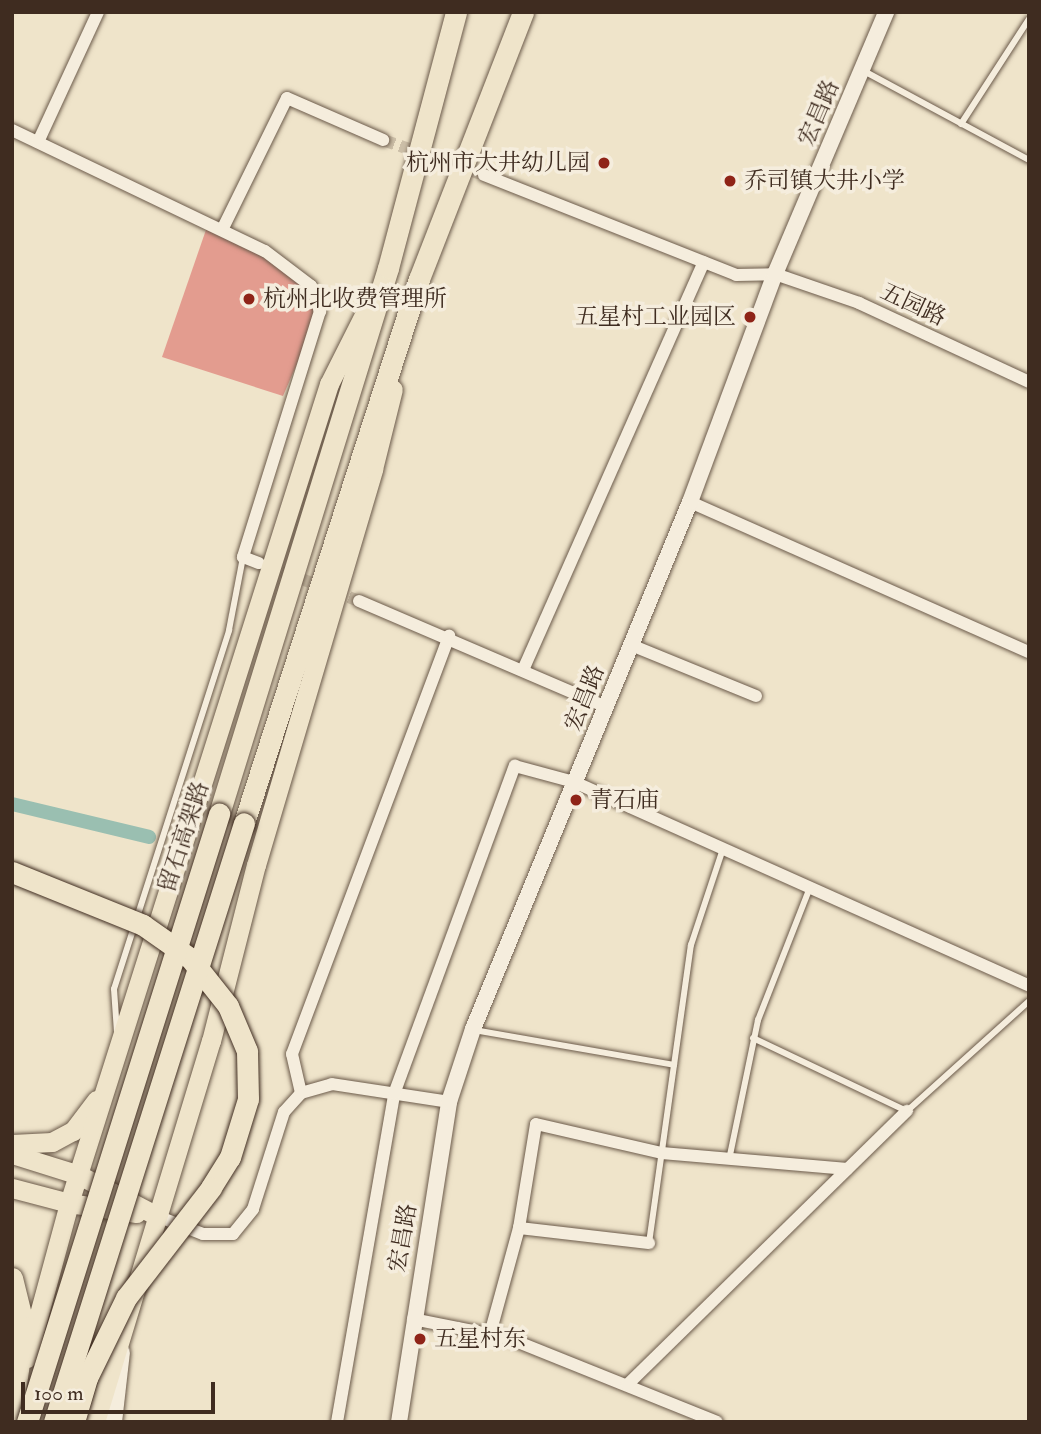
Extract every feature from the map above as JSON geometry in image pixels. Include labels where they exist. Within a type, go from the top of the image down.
[{"type":"highway","name":"留石高架路","points":[[27,1422],[388,268],[456,12]]},
{"type":"highway","points":[[54,1422],[419,279],[523,12]]},
{"type":"highway","points":[[12,872],[143,925],[190,958],[229,1006],[247,1051],[248,1098],[230,1157],[211,1188],[127,1298],[87,1378],[75,1422]]},
{"type":"highway","points":[[12,1278],[24,1327],[13,1412]]},
{"type":"main road","points":[[13,1412],[69,1203],[329,384],[388,268]]},
{"type":"main road","points":[[95,1422],[211,1041],[292,737],[373,469],[419,279]]},
{"type":"main road","points":[[12,1144],[35,1146],[73,1131],[90,1111],[114,1064]]},
{"type":"main road","points":[[12,1154],[79,1175],[157,1216]]},
{"type":"main road","points":[[12,1188],[69,1203],[157,1216]]},
{"type":"main road","points":[[114,1422],[122,1338]]},
{"type":"street","points":[[38,142],[98,12]]},
{"type":"street","name":"宏昌路","points":[[399,1422],[449,1102],[472,1029],[690,502],[775,274],[887,12]]},
{"type":"street","points":[[222,230],[286,99],[383,140]]},
{"type":"street","points":[[12,131],[265,251],[311,286],[320,312],[243,557],[259,563]]},
{"type":"street","points":[[484,175],[736,275],[775,274]]},
{"type":"street","points":[[523,670],[704,262]]},
{"type":"street","name":"五园路","points":[[775,274],[859,303],[1029,382]]},
{"type":"street","points":[[690,502],[1029,652]]},
{"type":"street","points":[[359,601],[449,636],[606,707]]},
{"type":"street","points":[[301,1093],[292,1054],[449,636]]},
{"type":"street","points":[[631,645],[756,696]]},
{"type":"street","points":[[337,1422],[394,1094],[515,766],[574,782],[1029,986]]},
{"type":"street","points":[[157,1216],[203,1234],[233,1234],[253,1209],[284,1112],[301,1093],[332,1084],[449,1102]]},
{"type":"street","points":[[627,1385],[907,1111]]},
{"type":"street","points":[[490,1334],[519,1228],[536,1125],[662,1153],[729,1161],[848,1169]]},
{"type":"street","points":[[519,1228],[649,1243]]},
{"type":"street","points":[[413,1319],[490,1334],[717,1422]]},
{"type":"lane","points":[[961,124],[1029,19]]},
{"type":"lane","points":[[862,70],[1029,160]]},
{"type":"lane","points":[[120,1045],[113,1015],[114,989],[229,630],[243,557]]},
{"type":"lane","points":[[649,1243],[691,944],[723,849]]},
{"type":"lane","points":[[729,1161],[753,1038],[768,988],[810,887]]},
{"type":"lane","points":[[753,1038],[907,1111],[1029,1001]]},
{"type":"lane","points":[[472,1029],[674,1065]]},
{"type":"building","name":"杭州北收费管理所","points":[[208,224],[311,286],[320,311],[283,396],[162,357]]},
{"type":"waterway","points":[[12,804],[149,837]]},
{"type":"tunnel","points":[[383,140],[484,175]]},
{"type":"tunnel","points":[[265,565],[359,601]]},
{"type":"place","name":"杭州市大井幼儿园","points":[[604,163]]},
{"type":"place","name":"乔司镇大井小学","points":[[730,181]]},
{"type":"place","name":"杭州北收费管理所","points":[[249,299]]},
{"type":"place","name":"五星村工业园区","points":[[750,317]]},
{"type":"place","name":"青石庙","points":[[576,800]]},
{"type":"place","name":"五星村东","points":[[420,1339]]}]
